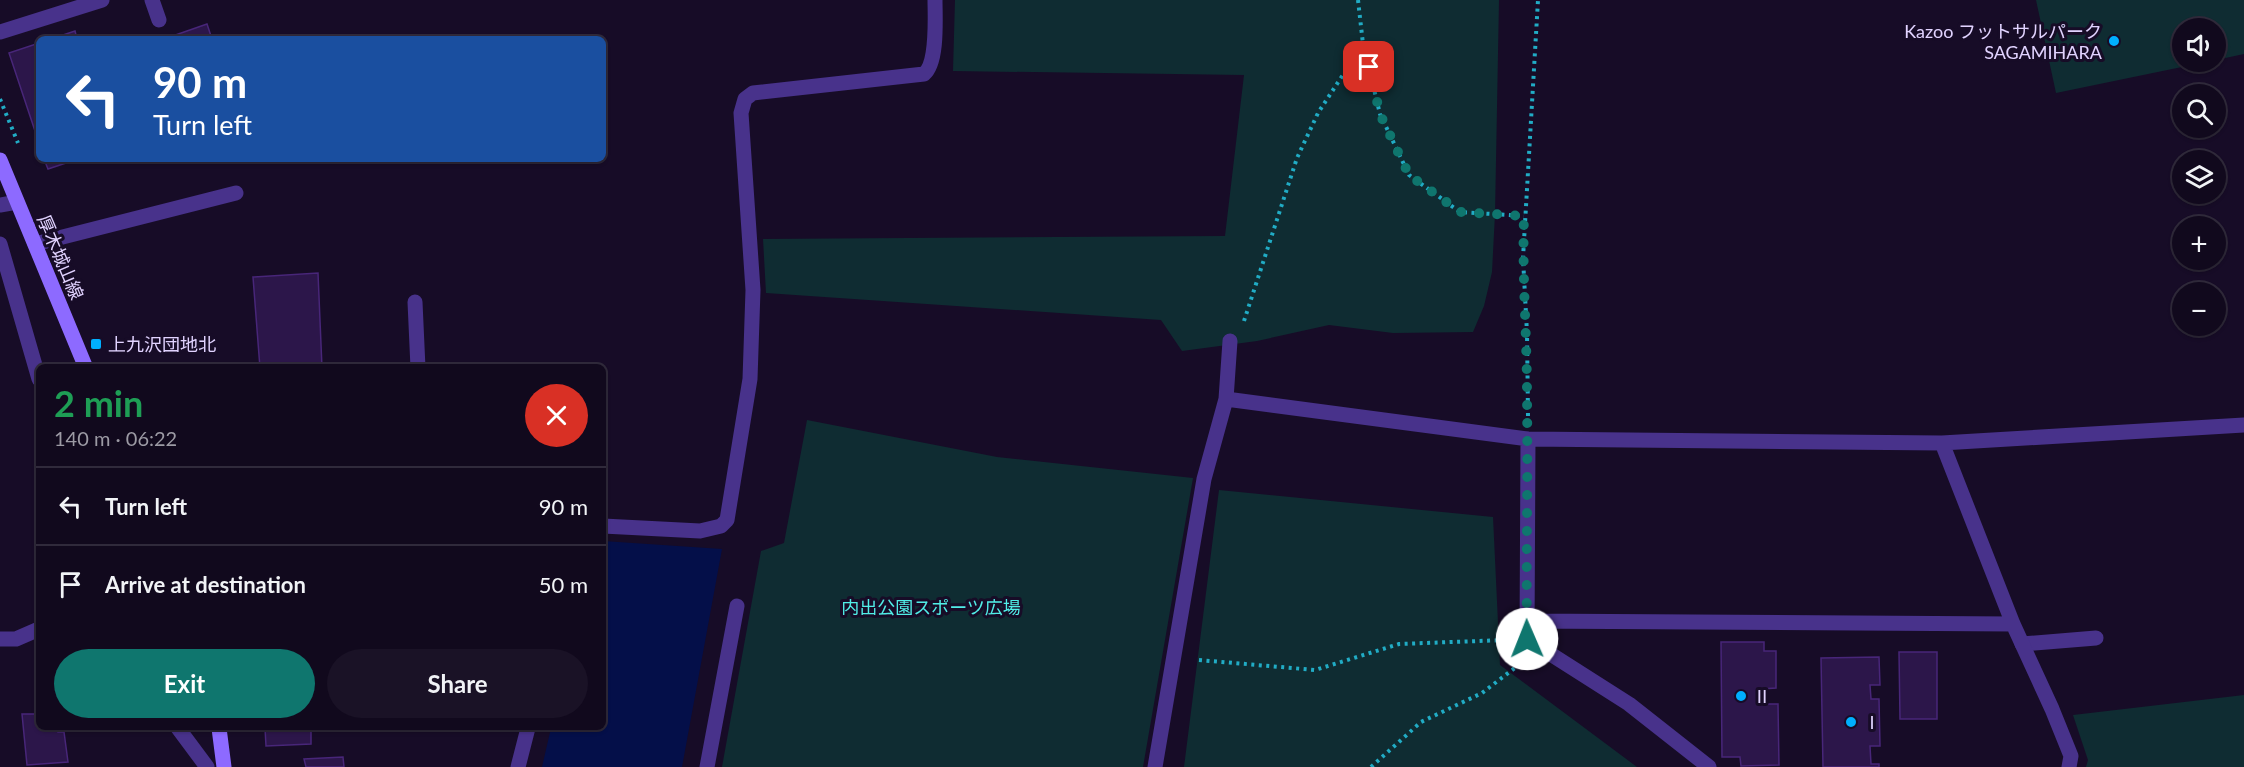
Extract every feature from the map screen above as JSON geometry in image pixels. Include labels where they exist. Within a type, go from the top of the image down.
[{"type":"main road","name":"厚木城山線","points":[[0,160],[84,364]]},
{"type":"main road","points":[[219,730],[224,767]]},
{"type":"street","points":[[0,32],[102,0]]},
{"type":"street","points":[[152,0],[159,20]]},
{"type":"street","points":[[606,526],[700,531],[721,526],[727,520],[750,379],[753,290],[741,113],[745,99],[753,93],[924,74],[928,71],[932,61],[935,0]]},
{"type":"street","points":[[35,244],[236,193]]},
{"type":"street","points":[[0,205],[17,202]]},
{"type":"street","points":[[0,244],[36,369]]},
{"type":"street","points":[[415,302],[418,364]]},
{"type":"street","points":[[1155,767],[1204,479],[1226,399],[1230,341]]},
{"type":"street","points":[[1226,399],[1528,439],[1942,443],[2244,425]]},
{"type":"street","points":[[1528,439],[1527,639],[1629,704],[1709,767]]},
{"type":"street","points":[[1942,443],[2013,624],[2071,756],[2069,767]]},
{"type":"street","points":[[707,767],[738,606]]},
{"type":"street","points":[[1527,621],[2013,624]]},
{"type":"street","points":[[0,639],[28,634]]},
{"type":"street","points":[[2022,644],[2096,638]]},
{"type":"street","points":[[179,730],[207,767]]},
{"type":"street","points":[[518,767],[527,730]]},
{"type":"path","points":[[1358,0],[1363,44],[1380,114],[1409,175],[1460,212],[1524,216]]},
{"type":"path","points":[[1528,439],[1527,333],[1523,258],[1538,0]]},
{"type":"path","points":[[1230,341],[1245,321],[1297,158],[1318,113],[1363,44]]},
{"type":"path","points":[[1173,658],[1315,669],[1399,644],[1527,639],[1524,661],[1482,693],[1421,722],[1371,767]]},
{"type":"green space","points":[[955,0],[1499,0],[1492,272],[1484,306],[1473,332],[1393,333],[1329,325],[1257,341],[1182,351],[1161,320],[766,293],[763,239],[1225,236],[1244,75],[953,71]]},
{"type":"green space","name":"Kazoo フットサルパーク SAGAMIHARA","points":[[2036,0],[2244,0],[2244,54],[2226,58],[2226,18],[2172,18],[2172,69],[2056,93]]},
{"type":"green space","name":"内出公園スポーツ広場","points":[[807,420],[997,457],[1193,478],[1143,767],[722,767],[761,551],[784,543]]},
{"type":"green space","points":[[1219,490],[1493,517],[1500,665],[1637,767],[1184,767]]},
{"type":"green space","points":[[2244,695],[2244,767],[2086,767],[2088,760],[2073,715]]},
{"type":"shaded area","points":[[606,541],[722,549],[682,767],[542,767],[551,730],[606,730]]},
{"type":"building","points":[[207,24],[211,36],[173,36]]},
{"type":"building","points":[[75,31],[76,36],[60,36]]},
{"type":"building","points":[[36,44],[36,134],[9,53]]},
{"type":"building","points":[[45,162],[69,162],[48,169]]},
{"type":"building","points":[[318,273],[322,364],[260,364],[253,277]]},
{"type":"building","name":"Ⅱ","points":[[1721,642],[1764,642],[1764,651],[1776,651],[1776,688],[1761,689],[1761,704],[1778,704],[1779,765],[1741,766],[1740,757],[1722,757]]},
{"type":"building","points":[[1899,652],[1937,652],[1937,719],[1900,719]]},
{"type":"building","name":"Ⅰ","points":[[1879,657],[1880,685],[1870,685],[1871,699],[1879,699],[1880,746],[1870,746],[1871,764],[1879,764],[1879,767],[1823,767],[1821,658]]},
{"type":"building","points":[[22,714],[36,714],[36,730],[64,732],[68,762],[27,765]]},
{"type":"building","points":[[265,730],[311,730],[311,744],[266,746]]},
{"type":"building","points":[[343,757],[344,767],[306,767],[304,759]]},
{"type":"place","name":"Kazoo フットサルパーク SAGAMIHARA","points":[[2114,41]]},
{"type":"place","name":"上九沢団地北","points":[[96,344]]},
{"type":"place","name":"Ⅱ","points":[[1741,696]]},
{"type":"place","name":"Ⅰ","points":[[1851,722]]},
{"type":"route","points":[[1369,67],[1380,114],[1409,175],[1460,212],[1524,216],[1523,258],[1527,333],[1527,639]]}]
